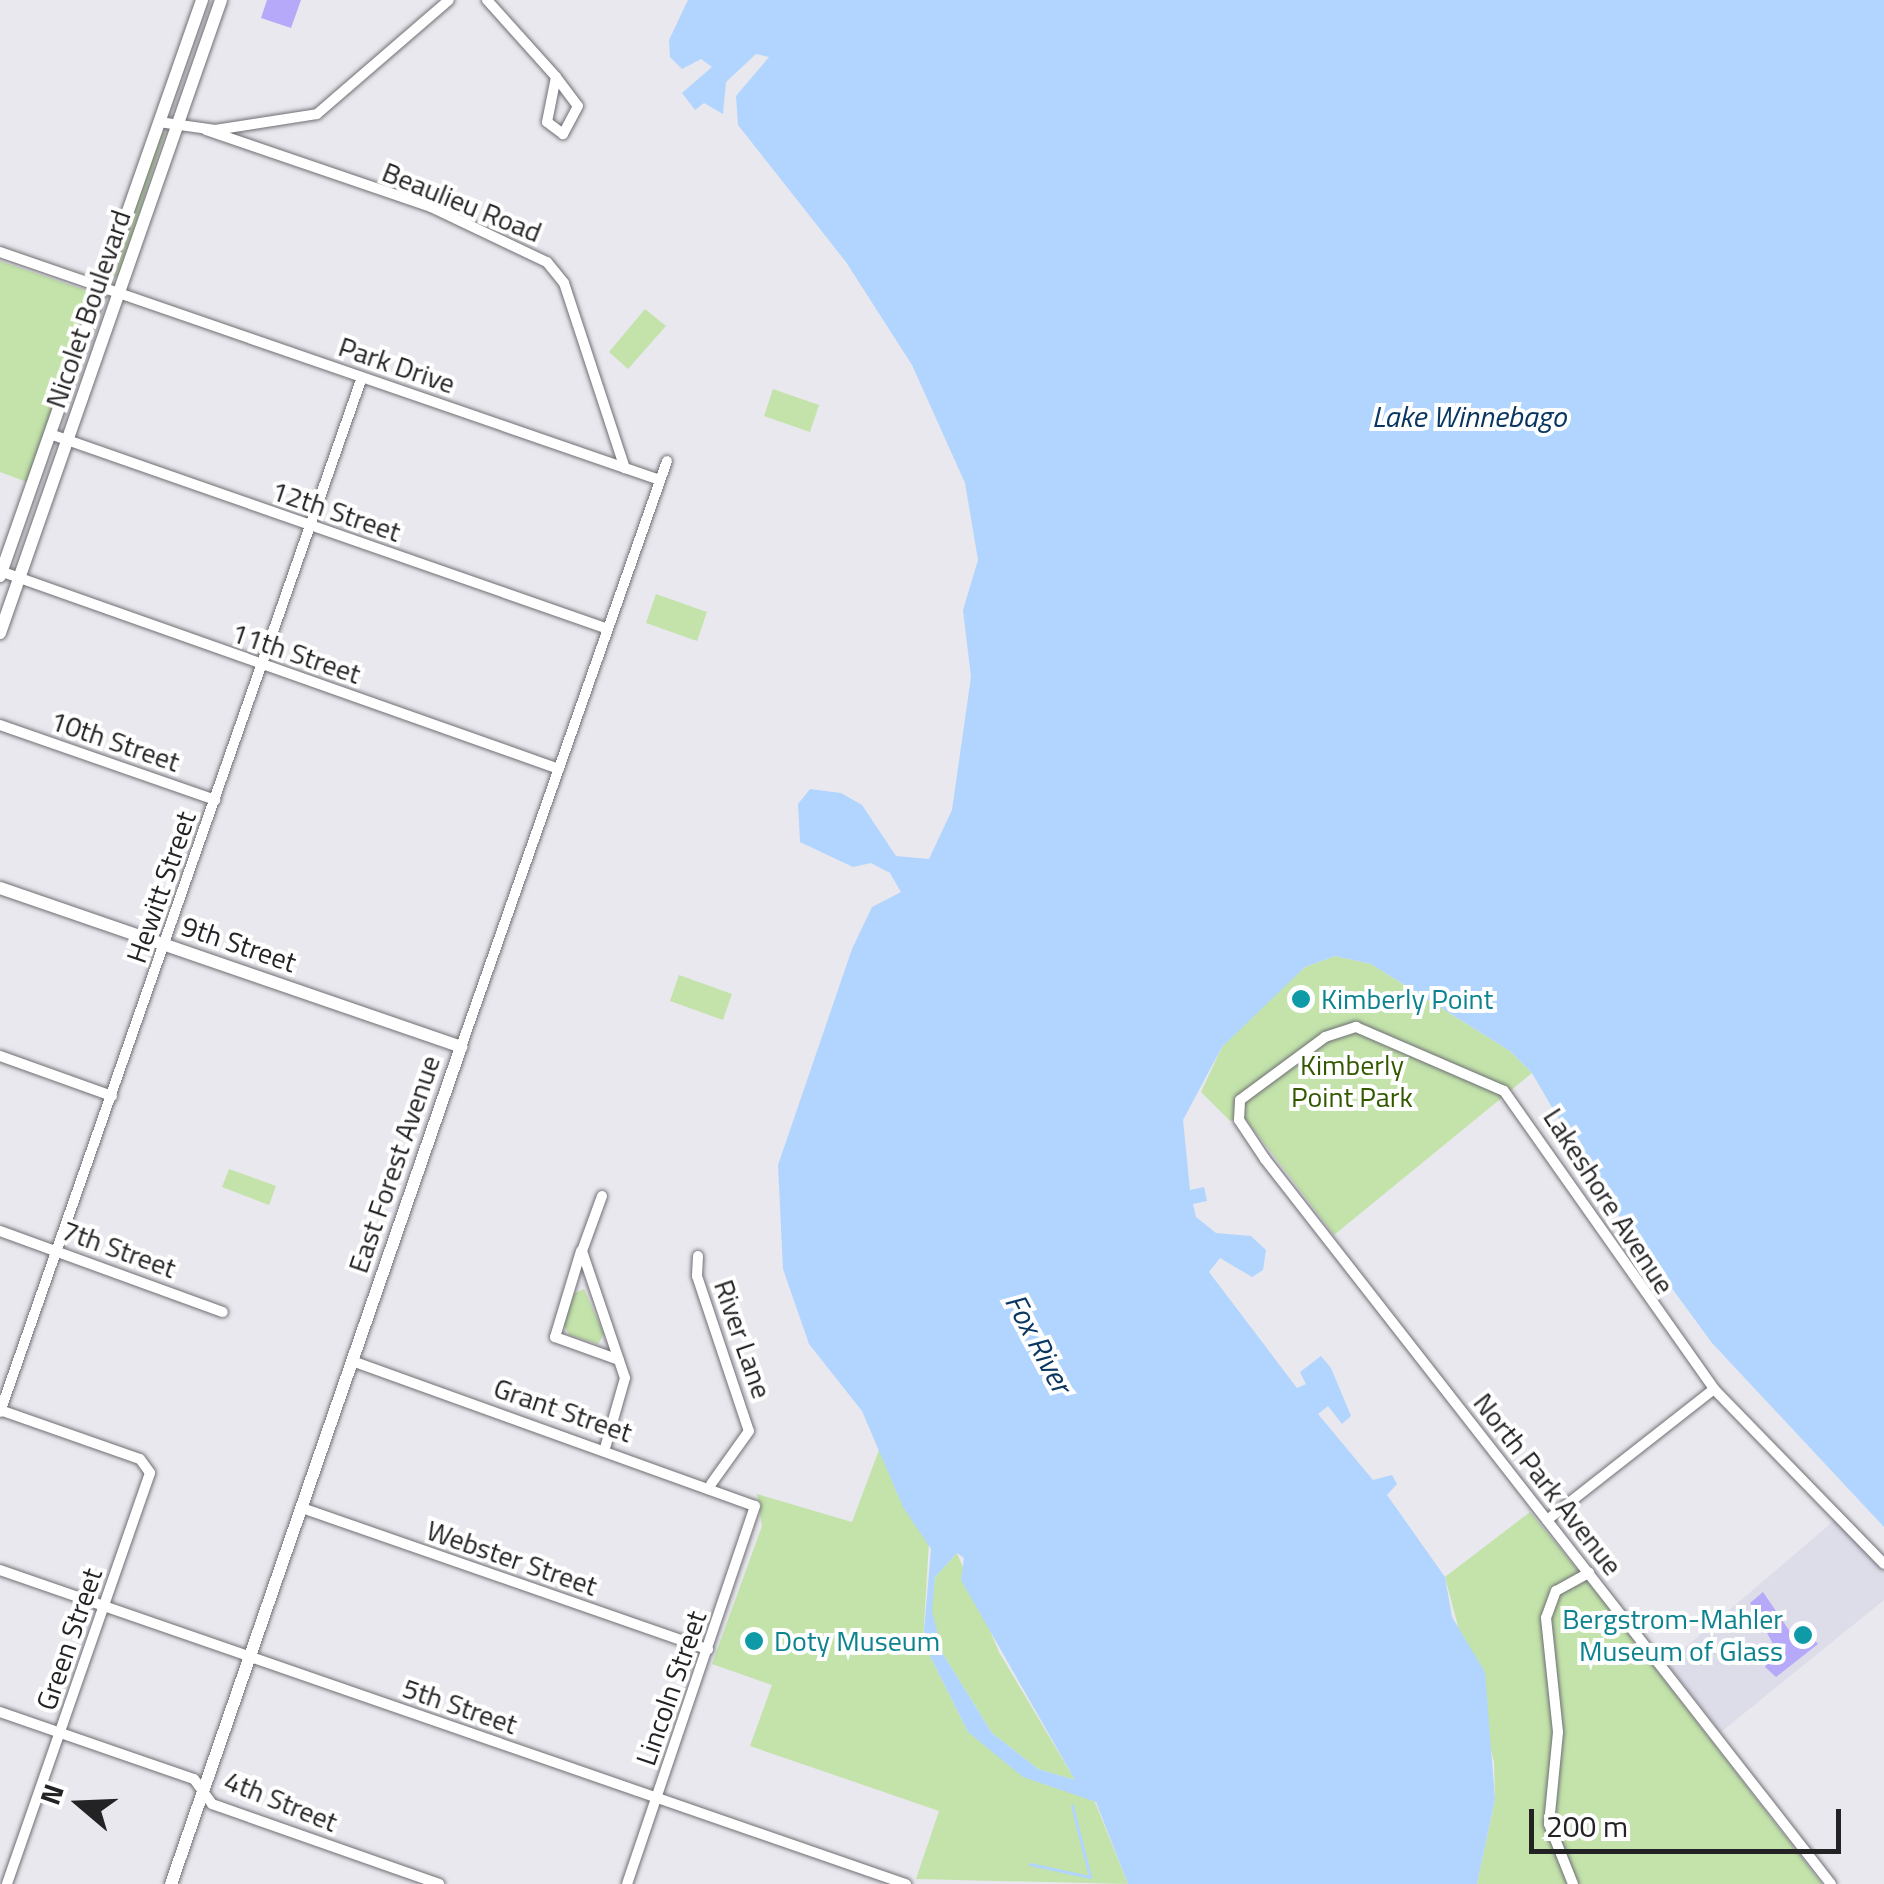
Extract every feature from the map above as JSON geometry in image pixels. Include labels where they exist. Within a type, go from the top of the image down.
[{"type":"street","name":"Nicolet Boulevard","points":[[0,572],[202,0]]},
{"type":"street","name":"Nicolet Boulevard","points":[[0,634],[221,0]]},
{"type":"street","points":[[159,122],[206,130],[325,110],[449,0]]},
{"type":"street","points":[[488,0],[556,78],[578,106],[562,134],[547,122],[556,78]]},
{"type":"street","name":"Beaulieu Road","points":[[206,130],[432,207],[547,262],[564,284],[625,468]]},
{"type":"street","name":"Park Drive","points":[[0,252],[660,480]]},
{"type":"street","name":"Hewitt Street","points":[[0,1411],[362,377]]},
{"type":"street","name":"12th Street","points":[[50,434],[608,629]]},
{"type":"street","name":"East Forest Avenue","points":[[170,1884],[666,461]]},
{"type":"street","name":"11th Street","points":[[0,572],[559,769]]},
{"type":"street","name":"10th Street","points":[[0,725],[215,800]]},
{"type":"street","name":"9th Street","points":[[0,888],[461,1047]]},
{"type":"street","name":"Lakeshore Avenue","points":[[1237,1108],[1314,1044],[1356,1027],[1490,1082],[1518,1104],[1714,1389],[1884,1564]]},
{"type":"street","points":[[0,1056],[112,1096]]},
{"type":"street","name":"North Park Avenue","points":[[1237,1108],[1265,1159],[1831,1884]]},
{"type":"street","points":[[602,1196],[555,1337],[619,1360]]},
{"type":"street","name":"7th Street","points":[[0,1231],[223,1312]]},
{"type":"street","points":[[582,1251],[619,1360],[624,1394],[605,1448]]},
{"type":"street","name":"River Lane","points":[[698,1256],[697,1276],[749,1430],[711,1484]]},
{"type":"street","name":"Grant Street","points":[[352,1361],[711,1484],[755,1506]]},
{"type":"street","points":[[1547,1520],[1714,1389]]},
{"type":"street","name":"Green Street","points":[[0,1411],[148,1465],[7,1884]]},
{"type":"street","name":"Lincoln Street","points":[[627,1884],[755,1506]]},
{"type":"street","name":"Webster Street","points":[[302,1508],[708,1649]]},
{"type":"street","name":"5th Street","points":[[0,1570],[906,1884]]},
{"type":"street","points":[[1573,1884],[1549,1824],[1558,1732],[1546,1618],[1556,1591],[1589,1573]]},
{"type":"street","name":"4th Street","points":[[0,1712],[194,1778],[212,1804],[440,1884]]},
{"type":"shaded area","points":[[1836,1519],[1884,1568],[1884,1600],[1721,1732],[1667,1663]]},
{"type":"green space","points":[[165,133],[119,276],[114,278],[159,135]]},
{"type":"green space","points":[[0,261],[88,291],[91,300],[27,482],[0,472]]},
{"type":"green space","points":[[645,309],[666,326],[628,369],[609,352]]},
{"type":"green space","points":[[773,389],[819,405],[810,432],[764,416]]},
{"type":"green space","points":[[656,594],[707,612],[697,641],[646,623]]},
{"type":"green space","name":"Kimberly Point Park","points":[[1335,956],[1371,964],[1510,1051],[1532,1073],[1334,1235],[1245,1118],[1230,1121],[1201,1092],[1222,1047],[1252,1015],[1305,967]]},
{"type":"green space","points":[[679,975],[732,994],[723,1020],[670,1001]]},
{"type":"green space","points":[[229,1169],[276,1186],[269,1205],[222,1187]]},
{"type":"green space","points":[[584,1289],[604,1334],[598,1344],[569,1335],[564,1325],[573,1294]]},
{"type":"green space","points":[[879,1450],[929,1542],[923,1642],[968,1732],[1095,1802],[1128,1884],[916,1879],[939,1811],[750,1746],[772,1685],[712,1664],[762,1526],[757,1494],[852,1522]]},
{"type":"green space","points":[[1530,1512],[1822,1884],[1477,1884],[1495,1799],[1494,1762],[1445,1577]]},
{"type":"green space","points":[[957,1553],[999,1652],[1075,1780],[1038,1769],[992,1733],[943,1654],[931,1611],[935,1577]]},
{"type":"water","name":"Lake Winnebago","points":[[688,0],[1884,0],[1884,1527],[1712,1343],[1600,1190],[1532,1073],[1510,1051],[1371,964],[1335,956],[1305,967],[1222,1047],[1183,1120],[1190,1190],[1204,1187],[1207,1201],[1193,1204],[1196,1217],[1216,1233],[1251,1236],[1266,1250],[1263,1270],[1252,1277],[1220,1258],[1209,1272],[1297,1388],[1306,1384],[1300,1372],[1321,1356],[1331,1368],[1351,1416],[1342,1424],[1328,1406],[1318,1414],[1373,1480],[1392,1475],[1397,1484],[1387,1495],[1445,1577],[1452,1617],[1485,1672],[1495,1799],[1477,1884],[1128,1884],[1096,1802],[1023,1777],[968,1732],[923,1642],[931,1549],[903,1507],[862,1411],[809,1344],[783,1269],[778,1165],[852,949],[872,907],[901,892],[890,873],[871,863],[853,867],[800,842],[798,804],[810,789],[841,793],[862,805],[896,856],[929,859],[952,810],[971,677],[963,610],[978,560],[965,483],[912,365],[846,262],[738,125],[736,96],[769,57],[756,54],[726,82],[723,114],[704,103],[695,110],[682,93],[712,67],[701,59],[682,69],[670,57],[669,40]],"holes":[[[957,1553],[964,1558],[961,1580],[1075,1780],[1038,1769],[992,1733],[943,1654],[932,1611],[935,1577]]]},
{"type":"building","points":[[267,0],[301,0],[291,28],[261,18]]},
{"type":"building","name":"Bergstrom-Mahler Museum of Glass","points":[[1763,1592],[1793,1636],[1803,1628],[1818,1644],[1776,1677],[1765,1667],[1776,1649],[1750,1603]]},
{"type":"waterway","points":[[1030,1864],[1090,1877],[1072,1806]]},
{"type":"place","name":"Kimberly Point","points":[[1301,999]]},
{"type":"place","name":"Bergstrom-Mahler Museum of Glass","points":[[1803,1635]]},
{"type":"place","name":"Doty Museum","points":[[754,1641]]},
{"type":"water label","name":"Fox River","points":[[1039,1343]]}]
